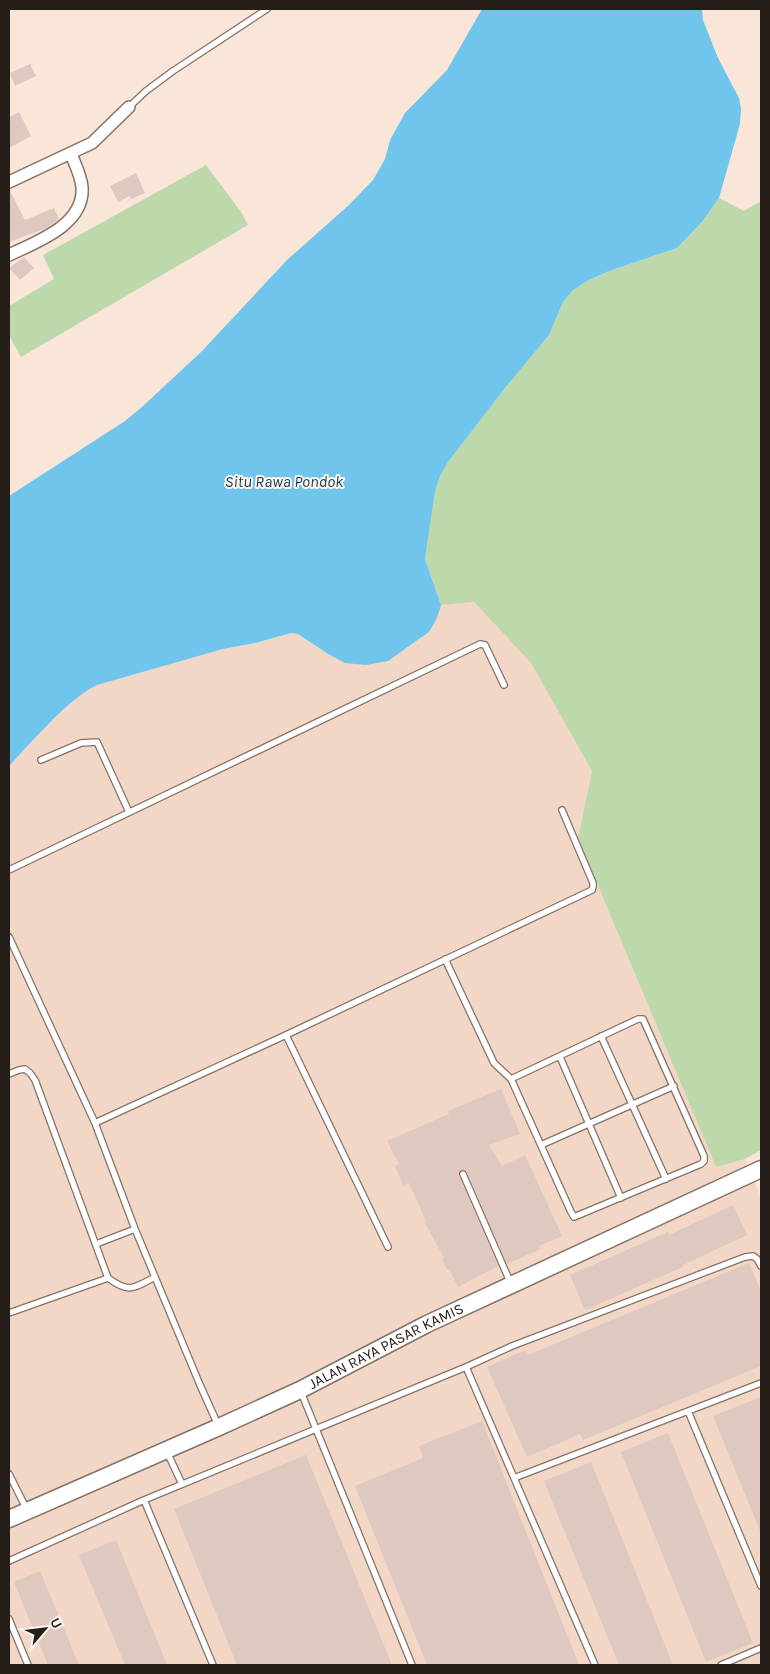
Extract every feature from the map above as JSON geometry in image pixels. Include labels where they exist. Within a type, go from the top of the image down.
[{"type":"main road","name":"JALAN RAYA PASAR KAMIS","points":[[9,1519],[300,1390],[419,1328],[761,1169]]},
{"type":"street","points":[[9,182],[71,154],[97,139],[129,107]]},
{"type":"street","points":[[9,255],[56,232],[69,220],[79,205],[82,186],[71,154]]},
{"type":"lane","points":[[129,107],[146,91],[174,71],[267,9]]},
{"type":"lane","points":[[9,870],[480,644],[485,645],[504,685]]},
{"type":"lane","points":[[41,760],[81,744],[97,742],[128,812]]},
{"type":"lane","points":[[95,1123],[592,890],[593,883],[562,810]]},
{"type":"lane","points":[[9,938],[95,1123],[135,1229],[219,1427]]},
{"type":"lane","points":[[445,959],[494,1063],[511,1079],[574,1217],[701,1164],[704,1161],[704,1156],[674,1086],[643,1019],[638,1019],[511,1079]]},
{"type":"lane","points":[[286,1035],[388,1247]]},
{"type":"lane","points":[[601,1036],[666,1179]]},
{"type":"lane","points":[[560,1057],[621,1198]]},
{"type":"lane","points":[[9,1074],[25,1069],[30,1072],[35,1080],[108,1278],[121,1287],[132,1288],[155,1277]]},
{"type":"lane","points":[[541,1145],[674,1086]]},
{"type":"lane","points":[[463,1174],[511,1284]]},
{"type":"lane","points":[[96,1244],[135,1229]]},
{"type":"lane","points":[[9,1561],[144,1500],[466,1367],[512,1346],[745,1257],[753,1256],[761,1266]]},
{"type":"lane","points":[[9,1313],[108,1278]]},
{"type":"lane","points":[[466,1367],[595,1665]]},
{"type":"lane","points":[[514,1478],[761,1383]]},
{"type":"lane","points":[[300,1390],[412,1665]]},
{"type":"lane","points":[[688,1411],[761,1586]]},
{"type":"lane","points":[[166,1450],[182,1484]]},
{"type":"lane","points":[[9,1474],[27,1510]]},
{"type":"lane","points":[[144,1500],[213,1665]]},
{"type":"lane","points":[[9,1619],[28,1665]]},
{"type":"lane","points":[[722,1665],[761,1648]]},
{"type":"shaded area","points":[[474,602],[531,663],[592,771],[578,838],[716,1167],[745,1159],[761,1198],[761,1665],[9,1665],[9,766],[48,725],[85,691],[97,685],[223,649],[291,633],[298,634],[345,663],[405,650],[429,632],[437,618],[441,605]]},
{"type":"green space","points":[[206,165],[241,212],[248,225],[21,357],[9,335],[9,306],[54,279],[43,255]]},
{"type":"green space","points":[[719,198],[744,211],[761,201],[761,1150],[745,1159],[716,1167],[578,838],[592,771],[531,663],[474,602],[441,605],[425,559],[435,492],[440,476],[448,462],[505,388],[549,335],[563,302],[573,290],[589,280],[609,271],[677,248],[702,222]]},
{"type":"water","name":"Situ Rawa Pondok","points":[[482,9],[702,9],[703,20],[718,58],[739,98],[741,109],[740,124],[719,198],[702,222],[677,248],[609,271],[573,290],[563,302],[549,335],[448,462],[440,476],[435,492],[425,559],[441,605],[437,618],[429,632],[388,661],[366,665],[345,663],[298,634],[291,633],[223,649],[97,685],[62,710],[9,766],[9,496],[125,421],[143,406],[201,352],[287,260],[349,205],[373,180],[385,159],[390,140],[405,113],[447,70]]},
{"type":"building","points":[[30,64],[36,76],[15,86],[10,73]]},
{"type":"building","points":[[19,112],[31,136],[9,148],[9,117]]},
{"type":"building","points":[[136,173],[145,193],[131,199],[130,196],[118,202],[110,186]]},
{"type":"building","points":[[9,189],[25,220],[54,208],[59,219],[47,228],[9,242]]},
{"type":"building","points":[[24,257],[34,268],[20,280],[9,268]]},
{"type":"building","points":[[501,1089],[520,1134],[489,1145],[502,1166],[525,1155],[562,1236],[539,1246],[540,1249],[507,1264],[467,1172],[464,1169],[461,1170],[459,1176],[498,1266],[458,1287],[449,1269],[447,1270],[442,1259],[444,1258],[424,1221],[426,1221],[409,1183],[403,1185],[395,1166],[399,1164],[387,1141],[449,1114],[448,1111]]},
{"type":"building","points":[[733,1205],[747,1235],[683,1265],[683,1267],[585,1310],[570,1275],[668,1232],[669,1235]]},
{"type":"building","points":[[749,1263],[761,1292],[761,1366],[583,1440],[580,1434],[527,1457],[487,1367],[525,1350],[528,1355]]},
{"type":"building","points":[[761,1397],[761,1533],[713,1416]]},
{"type":"building","points":[[482,1421],[579,1665],[427,1665],[355,1486],[423,1458],[419,1446]]},
{"type":"building","points":[[668,1433],[753,1643],[706,1662],[621,1452]]},
{"type":"building","points":[[306,1455],[392,1665],[237,1665],[174,1509]]},
{"type":"building","points":[[591,1462],[673,1665],[619,1665],[544,1481]]},
{"type":"building","points":[[116,1540],[167,1665],[125,1665],[79,1555]]},
{"type":"building","points":[[40,1571],[79,1665],[48,1665],[14,1582]]}]
